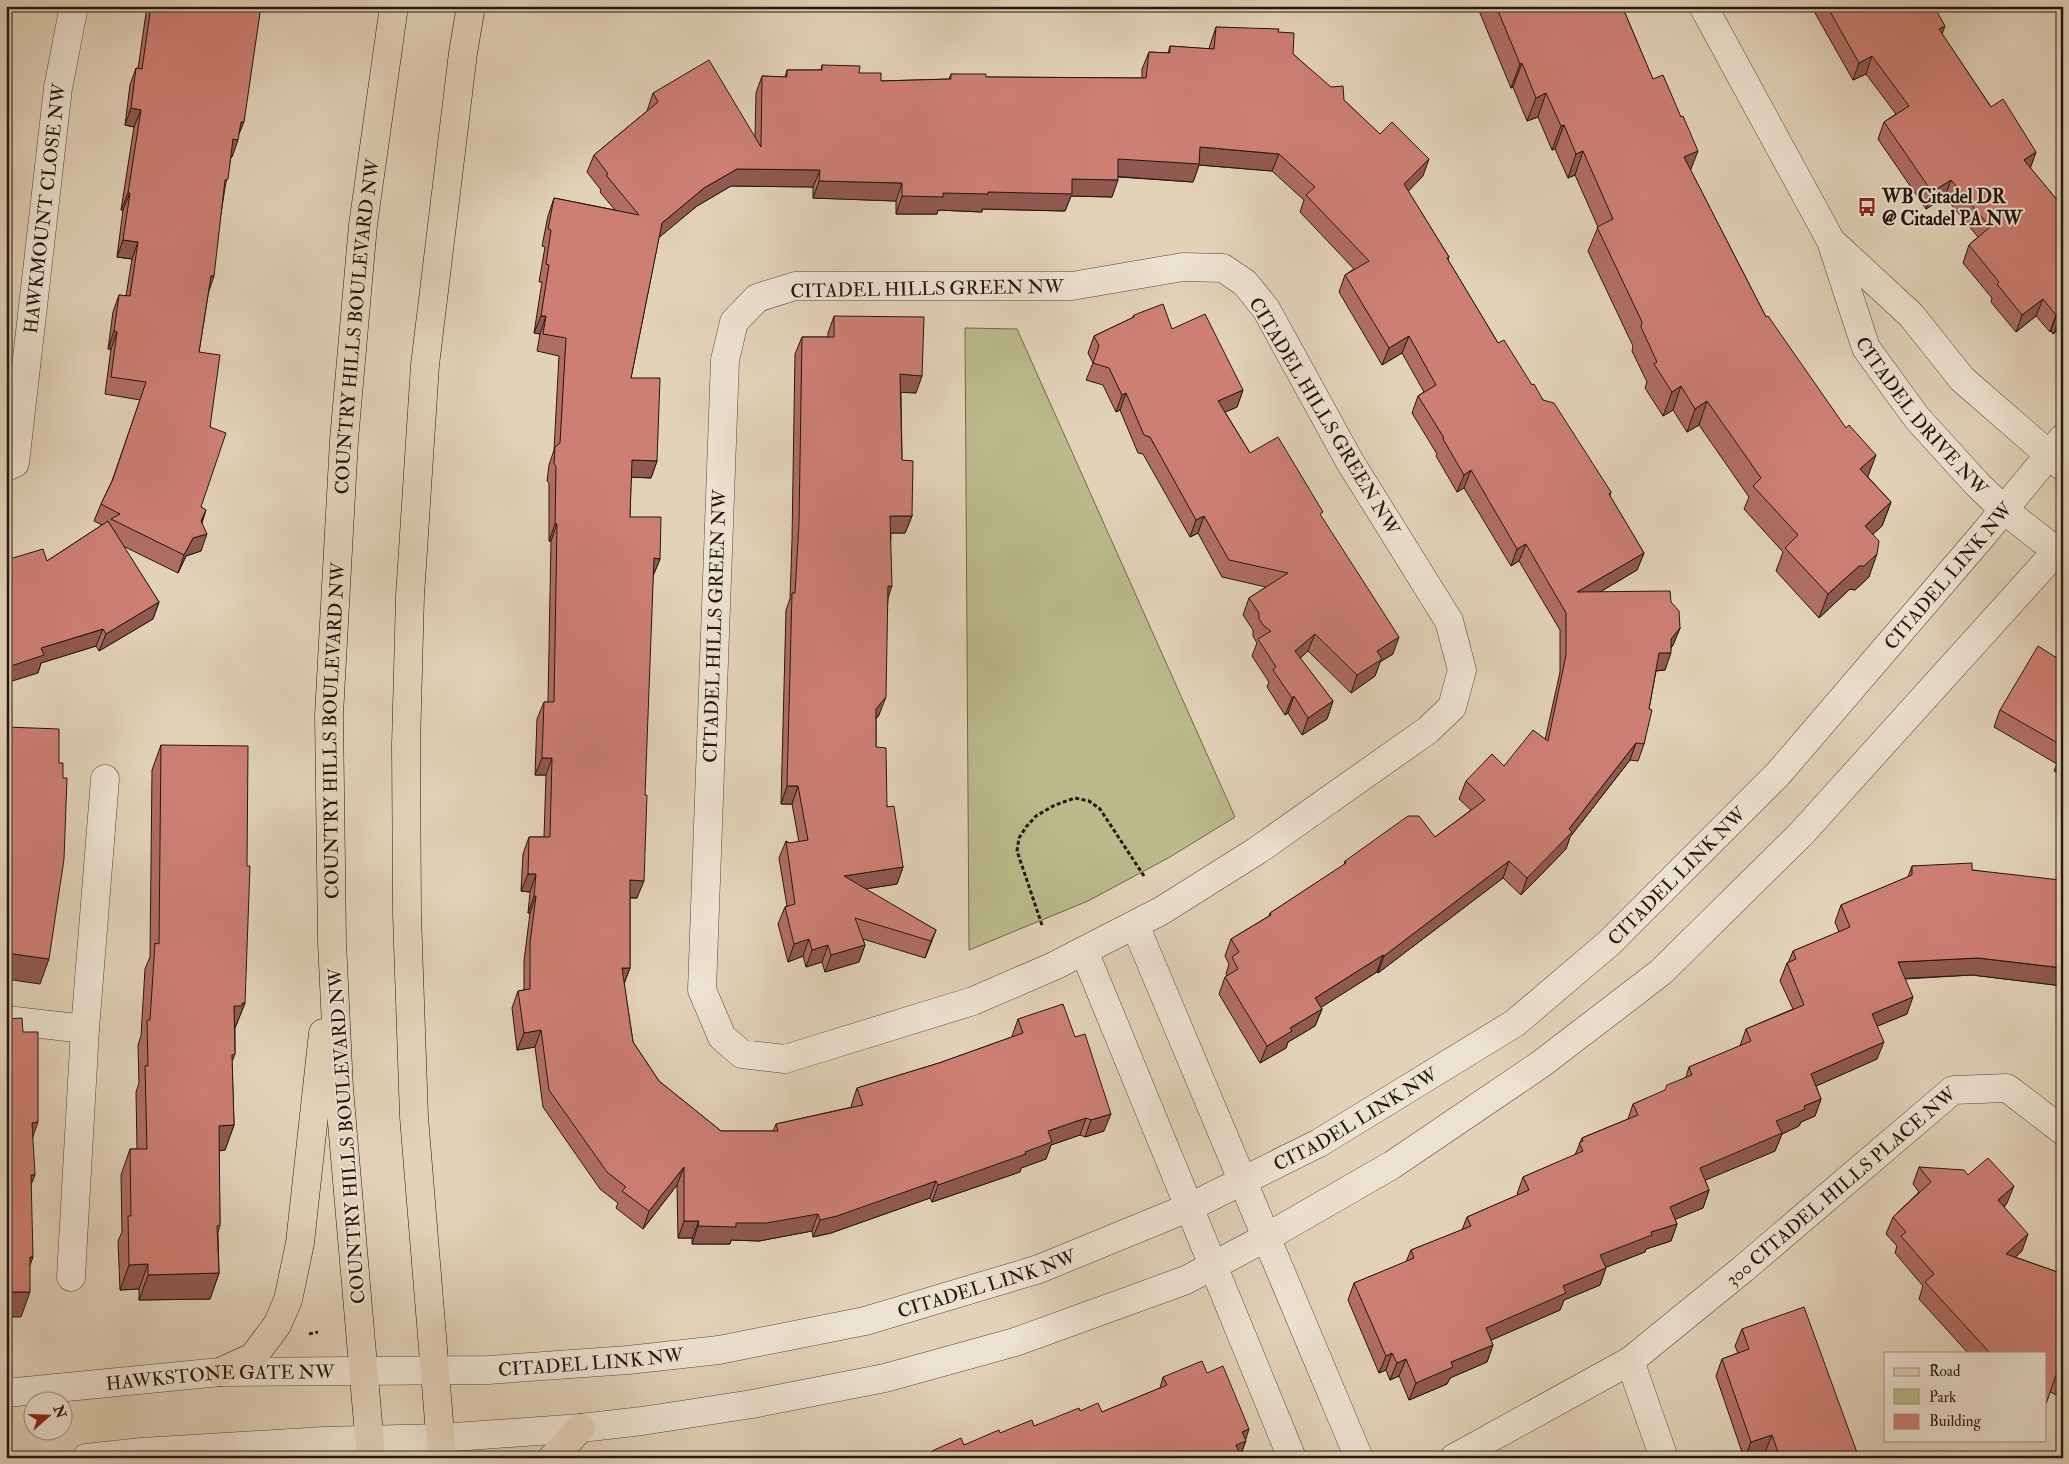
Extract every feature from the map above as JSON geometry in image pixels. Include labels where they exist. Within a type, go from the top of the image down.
[{"type":"main road","name":"COUNTRY HILLS BOULEVARD NW","points":[[370,1449],[340,1088],[332,942],[329,715],[344,440],[363,225],[394,6]]},
{"type":"main road","points":[[441,1448],[414,1117],[407,915],[406,744],[410,596],[425,365],[470,6]]},
{"type":"main road","points":[[220,1372],[253,1357],[277,1325],[288,1300],[300,1243],[308,1185],[332,942]]},
{"type":"main road","points":[[552,1458],[580,1428]]},
{"type":"street","name":"HAWKMOUNT CLOSE NW","points":[[6,467],[15,463],[58,88],[74,6]]},
{"type":"street","name":"CITADEL DRIVE NW","points":[[1703,6],[1831,241],[1866,348],[1916,418],[1977,484],[2004,510],[2060,550]]},
{"type":"street","name":"CITADEL DRIVE NW","points":[[1831,241],[1910,314],[1962,379],[2058,453]]},
{"type":"street","name":"CITADEL HILLS GREEN NW","points":[[1191,267],[1223,268],[1245,283],[1266,309],[1350,462],[1448,621],[1462,670],[1452,707],[1428,730],[1258,850],[1161,911],[1135,925],[1054,966],[973,1001],[785,1059],[742,1054],[722,1037],[702,990],[725,360],[734,322],[757,298],[795,286],[1072,286],[1191,267]]},
{"type":"street","name":"CITADEL LINK NW","points":[[435,1370],[488,1370],[719,1350],[865,1321],[1039,1269],[1190,1207],[1319,1143],[1515,1023],[1609,943],[1778,774],[2004,510],[2058,453]]},
{"type":"street","points":[[86,1458],[324,1441],[370,1449],[441,1448],[752,1404],[885,1378],[1015,1342],[1186,1280],[1267,1237],[1400,1160],[1541,1064],[1661,972],[1801,834],[2060,550]]},
{"type":"street","points":[[71,1277],[85,1029],[105,779]]},
{"type":"street","points":[[1135,925],[1359,1458]]},
{"type":"street","points":[[1084,951],[1292,1458]]},
{"type":"street","points":[[6,1020],[85,1029]]},
{"type":"street","name":"300 CITADEL HILLS PLACE NW","points":[[1454,1458],[1630,1361],[1743,1269],[1953,1090],[2007,1088],[2063,1131]]},
{"type":"street","points":[[1630,1361],[1664,1458]]},
{"type":"street","name":"HAWKSTONE GATE NW","points":[[6,1393],[220,1372],[435,1370]]},
{"type":"path","points":[[1042,925],[1017,851],[1020,838],[1026,827],[1036,816],[1055,805],[1075,798],[1089,801],[1100,809],[1144,876]]},
{"type":"green space","points":[[965,328],[1017,329],[1235,817],[1170,857],[1088,901],[969,950]]},
{"type":"building","points":[[151,6],[261,6],[244,122],[241,122],[238,140],[233,139],[228,179],[225,180],[214,276],[211,276],[199,352],[220,355],[210,427],[226,433],[201,507],[206,510],[201,521],[207,534],[193,538],[184,555],[111,519],[120,514],[101,504],[113,479],[146,382],[111,377],[117,332],[114,331],[119,295],[130,296],[138,242],[123,240],[141,110],[131,108],[136,68],[142,69]]},
{"type":"building","points":[[1496,6],[1622,6],[1653,79],[1663,75],[1698,151],[1684,157],[1766,317],[1768,316],[1846,428],[1849,425],[1876,455],[1860,469],[1891,502],[1865,526],[1879,541],[1877,554],[1864,566],[1859,566],[1828,594],[1785,548],[1798,535],[1753,486],[1761,478],[1707,401],[1695,409],[1681,386],[1672,392],[1654,364],[1657,362],[1641,327],[1642,322],[1597,227],[1613,219],[1583,151],[1576,154],[1564,125],[1561,126],[1546,93],[1536,98]]},
{"type":"building","points":[[1827,6],[1934,6],[1945,26],[1939,29],[1991,107],[2003,99],[2036,152],[2024,160],[2063,207],[2063,314],[2060,316],[2056,315],[2043,299],[2022,315],[1997,284],[1999,282],[1969,245],[1990,227],[1951,180],[1932,192],[1884,122],[1909,106],[1872,56],[1859,63]]},
{"type":"building","points":[[1216,27],[1279,29],[1278,32],[1294,33],[1293,54],[1331,87],[1343,86],[1344,100],[1380,134],[1392,122],[1429,159],[1404,184],[1449,257],[1447,258],[1498,343],[1504,340],[1543,400],[1554,403],[1611,492],[1609,494],[1644,553],[1577,592],[1670,591],[1671,602],[1679,611],[1680,628],[1671,639],[1671,653],[1659,653],[1649,709],[1652,710],[1644,744],[1636,743],[1569,829],[1572,832],[1527,878],[1509,861],[1384,956],[1315,998],[1322,1009],[1290,1028],[1292,1031],[1267,1046],[1225,977],[1238,969],[1232,957],[1239,952],[1231,939],[1271,915],[1270,913],[1346,863],[1345,861],[1408,816],[1419,816],[1435,837],[1485,800],[1466,781],[1492,754],[1504,766],[1533,730],[1548,741],[1566,655],[1566,613],[1526,544],[1517,549],[1471,470],[1464,475],[1418,396],[1436,385],[1409,336],[1389,348],[1345,275],[1369,261],[1306,195],[1315,187],[1279,154],[1200,147],[1199,164],[1118,159],[1118,180],[1072,179],[1072,194],[988,192],[988,194],[943,193],[943,197],[902,196],[902,183],[819,181],[820,170],[737,169],[704,188],[662,223],[631,378],[660,378],[657,461],[632,460],[630,517],[661,517],[660,559],[654,558],[645,795],[647,795],[644,881],[630,880],[630,968],[622,968],[633,1042],[659,1081],[721,1131],[778,1131],[776,1124],[863,1105],[857,1088],[939,1063],[1023,1033],[1018,1019],[1063,1004],[1075,1037],[1085,1034],[1111,1114],[1091,1120],[1086,1118],[1048,1131],[1052,1142],[1025,1152],[1026,1154],[938,1185],[936,1181],[837,1216],[820,1220],[818,1214],[766,1223],[736,1223],[736,1227],[698,1226],[699,1221],[684,1221],[684,1167],[649,1211],[622,1191],[626,1187],[607,1172],[549,1090],[541,1030],[524,1033],[518,991],[530,989],[530,943],[536,896],[534,896],[536,874],[528,874],[529,837],[550,837],[552,758],[542,758],[544,702],[554,702],[557,524],[555,524],[556,466],[554,464],[555,447],[560,443],[566,338],[543,334],[546,316],[541,316],[549,265],[546,264],[551,230],[548,229],[554,198],[639,215],[606,175],[608,174],[594,155],[658,102],[653,93],[709,60],[761,147],[762,76],[787,77],[787,70],[822,70],[822,65],[860,66],[859,73],[881,73],[881,81],[951,79],[951,74],[986,74],[986,77],[1146,78],[1149,52],[1170,53],[1170,46],[1214,49]]},
{"type":"building","points":[[1163,304],[1172,329],[1205,314],[1243,390],[1218,401],[1250,453],[1278,437],[1323,512],[1320,514],[1399,637],[1377,651],[1382,659],[1357,675],[1315,634],[1295,651],[1333,701],[1308,718],[1294,696],[1292,698],[1273,670],[1276,667],[1258,639],[1271,631],[1259,619],[1259,613],[1249,598],[1288,573],[1229,560],[1204,516],[1196,520],[1150,437],[1144,435],[1126,393],[1122,395],[1109,368],[1093,363],[1099,346],[1094,336],[1134,317],[1134,315]]},
{"type":"building","points":[[834,316],[924,317],[922,376],[900,374],[902,460],[913,461],[912,516],[890,516],[892,586],[888,586],[886,697],[876,709],[876,747],[886,748],[887,807],[894,806],[903,867],[844,876],[936,930],[931,941],[855,918],[865,945],[831,955],[828,945],[812,950],[809,939],[794,944],[785,907],[795,904],[786,841],[789,843],[808,840],[798,786],[787,786],[792,593],[795,593],[799,523],[802,337],[834,337]]},
{"type":"building","points":[[108,521],[159,602],[106,634],[103,629],[41,648],[44,655],[6,667],[6,560],[43,549],[47,561]]},
{"type":"building","points":[[2038,646],[2060,660],[2063,656],[2063,746],[2000,710]]},
{"type":"building","points":[[6,727],[59,729],[59,763],[63,763],[63,778],[67,778],[64,859],[49,959],[6,953]]},
{"type":"building","points":[[161,745],[248,746],[247,866],[250,866],[245,1003],[242,1003],[242,1006],[234,1006],[235,1054],[232,1055],[234,1125],[219,1126],[220,1225],[217,1226],[219,1273],[148,1275],[148,1264],[129,1265],[128,1216],[131,1216],[130,1149],[147,1149],[145,1066],[148,1066],[147,1020],[150,1020],[155,943],[159,944]]},
{"type":"building","points":[[1972,863],[1972,870],[2060,880],[2060,884],[2063,885],[2063,968],[1978,958],[1898,962],[1913,997],[1872,1014],[1884,1042],[1811,1074],[1821,1099],[1804,1106],[1805,1109],[1776,1121],[1782,1133],[1700,1168],[1709,1190],[1670,1207],[1677,1224],[1651,1232],[1652,1235],[1600,1255],[1606,1268],[1563,1286],[1566,1293],[1486,1328],[1493,1345],[1451,1362],[1453,1367],[1416,1383],[1406,1359],[1397,1363],[1392,1353],[1386,1356],[1354,1283],[1414,1258],[1411,1250],[1471,1226],[1467,1217],[1529,1190],[1523,1177],[1583,1151],[1579,1143],[1583,1141],[1582,1138],[1638,1115],[1633,1104],[1665,1090],[1667,1085],[1692,1075],[1689,1067],[1751,1041],[1746,1029],[1804,1005],[1787,963],[1796,959],[1793,951],[1850,927],[1841,905],[1912,875],[1912,866]]},
{"type":"building","points":[[22,1018],[23,1032],[38,1032],[38,1122],[32,1123],[35,1175],[31,1175],[33,1257],[30,1257],[30,1292],[6,1292],[6,1019]]},
{"type":"building","points":[[1988,1158],[2014,1186],[1998,1200],[2028,1234],[2006,1254],[2063,1274],[2063,1378],[2056,1375],[2046,1404],[2046,1352],[1989,1352],[1925,1282],[1934,1274],[1901,1236],[1906,1232],[1893,1217],[1931,1182],[1919,1167],[1964,1170],[1968,1175]]},
{"type":"building","points":[[1804,1307],[1859,1458],[1780,1458],[1772,1435],[1751,1442],[1722,1359],[1749,1349],[1742,1329]]},
{"type":"building","points":[[1202,1361],[1207,1373],[1223,1366],[1249,1429],[1242,1432],[1246,1441],[1236,1445],[1241,1458],[930,1458],[934,1456],[932,1451],[961,1438],[964,1445],[999,1430],[1000,1433],[1032,1420],[1034,1426],[1079,1408],[1080,1411],[1098,1403],[1102,1412],[1167,1385],[1163,1377]]},
{"type":"building","points":[[1568,1452],[1573,1458],[1556,1458]]},
{"type":"place","name":"WB Citadel DR @ Citadel PA NW","points":[[1867,207]]}]
